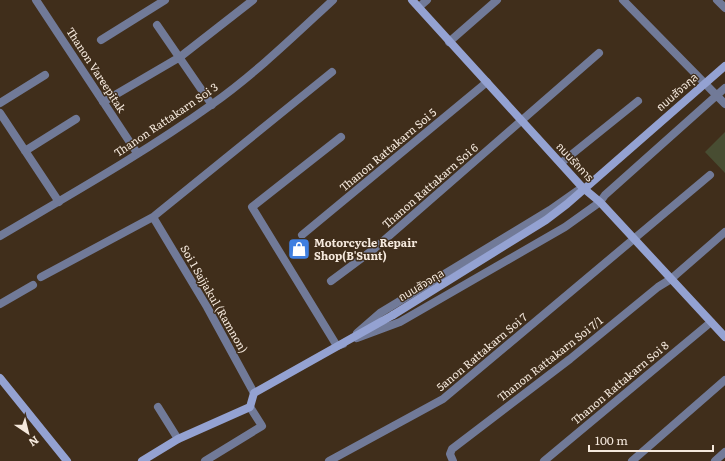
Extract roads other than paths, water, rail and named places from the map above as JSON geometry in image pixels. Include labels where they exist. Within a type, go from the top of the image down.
[{"type":"street","name":"Thanon Vareepitak","points":[[36,0],[137,153]]},
{"type":"street","points":[[101,40],[165,0]]},
{"type":"street","points":[[103,102],[180,57],[253,0]]},
{"type":"street","name":"Thanon Rattakarn Soi 3","points":[[0,236],[59,202],[212,105],[270,58],[333,0]]},
{"type":"street","name":"ถนนรัถการ","points":[[412,0],[562,163],[582,188],[600,202],[725,337]]},
{"type":"street","points":[[419,7],[427,0]]},
{"type":"street","points":[[450,42],[497,0]]},
{"type":"street","points":[[623,0],[725,104]]},
{"type":"street","points":[[717,0],[725,8]]},
{"type":"street","points":[[157,25],[212,105]]},
{"type":"street","name":"Thanon Rattakarn Soi 6","points":[[331,281],[374,249],[599,53]]},
{"type":"street","name":"ถนนสัจจกุล","points":[[346,342],[393,315],[546,220],[567,204],[725,66]]},
{"type":"street","points":[[41,277],[153,217],[332,72]]},
{"type":"street","points":[[0,103],[45,75]]},
{"type":"street","name":"Thanon Rattakarn Soi 5","points":[[302,235],[487,82]]},
{"type":"street","name":"ถนนสัจจกุล","points":[[254,393],[337,346],[400,322],[565,227],[600,202],[605,195],[725,88]]},
{"type":"street","points":[[562,163],[638,101]]},
{"type":"street","points":[[0,113],[59,202]]},
{"type":"street","points":[[25,151],[76,119]]},
{"type":"street","points":[[341,137],[252,207],[337,346],[346,342]]},
{"type":"street","name":"5anon Rattakarn Soi 7","points":[[329,461],[443,399],[710,175]]},
{"type":"street","name":"ถนนสัจจกุล","points":[[346,342],[380,313],[550,210],[582,188]]},
{"type":"street","name":"Soi 1 Sajjakul (Ramnon)","points":[[153,217],[207,307],[254,393]]},
{"type":"street","points":[[671,279],[725,232]]},
{"type":"street","name":"Thanon Rattakarn Soi 7/1","points":[[453,461],[450,454],[452,449],[570,359],[658,287],[671,279]]},
{"type":"street","points":[[0,304],[32,285]]},
{"type":"street","name":"Thanon Rattakarn Soi 8","points":[[544,461],[712,322]]},
{"type":"street","points":[[0,378],[67,461]]},
{"type":"street","points":[[632,461],[725,380]]},
{"type":"street","points":[[205,461],[262,426],[250,407],[254,393]]},
{"type":"street","points":[[158,407],[178,439]]},
{"type":"street","points":[[142,461],[178,439],[250,407]]},
{"type":"street","points":[[715,461],[725,452]]},
{"type":"place","name":"Motorcycle Repair Shop(B'Sunt)","points":[[299,249]]}]
